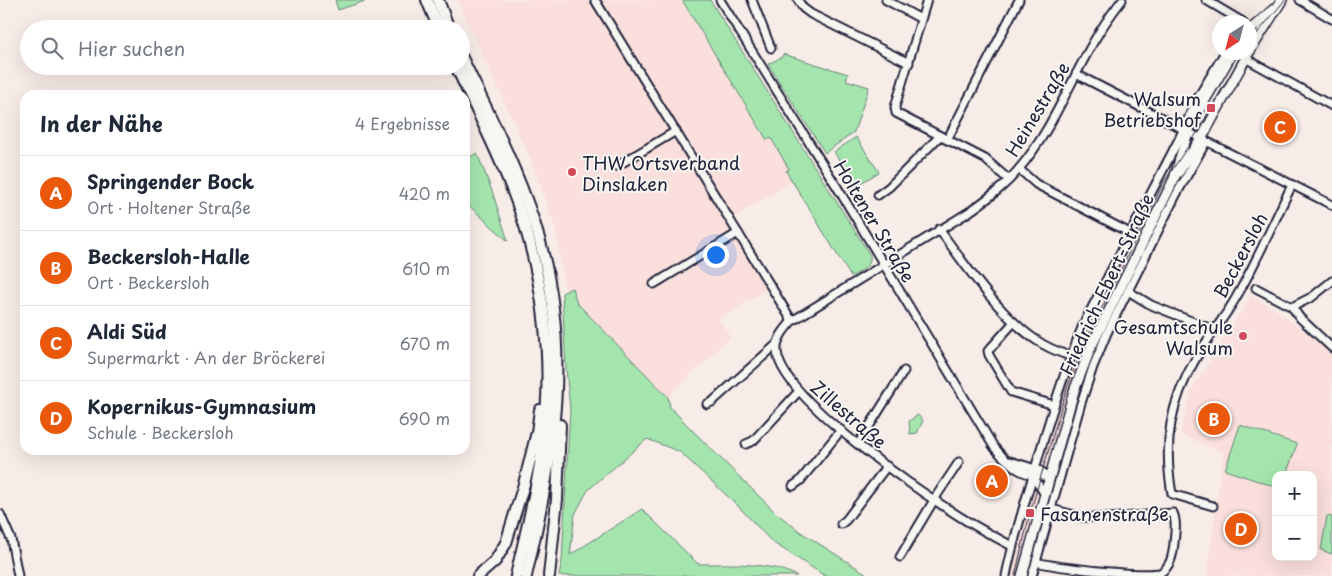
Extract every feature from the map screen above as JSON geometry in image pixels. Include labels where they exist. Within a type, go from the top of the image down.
[{"type":"highway","points":[[427,0],[439,20]]},
{"type":"highway","points":[[438,0],[442,20]]},
{"type":"highway","points":[[460,75],[467,90]]},
{"type":"highway","points":[[470,75],[507,152],[534,224],[544,260],[550,296],[555,334],[560,420],[555,526],[549,576]]},
{"type":"highway","points":[[470,96],[498,156],[524,226],[541,298],[547,354],[546,408],[542,452],[536,491],[516,576]]},
{"type":"highway","points":[[478,576],[488,568],[500,553],[512,525],[537,432],[547,354]]},
{"type":"highway","points":[[526,576],[551,454],[557,384]]},
{"type":"main road","name":"Friedrich-Ebert-Straße","points":[[1257,20],[1279,4]]},
{"type":"main road","name":"Friedrich-Ebert-Straße","points":[[1257,40],[1279,4]]},
{"type":"main road","name":"Friedrich-Ebert-Straße","points":[[1174,179],[1185,131],[1228,60]]},
{"type":"main road","name":"Friedrich-Ebert-Straße","points":[[1022,576],[1074,391],[1091,346],[1174,179],[1204,140],[1245,60]]},
{"type":"street","points":[[595,0],[792,321]]},
{"type":"street","name":"Holtener Straße","points":[[720,0],[884,264],[994,447],[1016,468],[1035,472],[1044,494]]},
{"type":"street","points":[[752,0],[772,48]]},
{"type":"street","points":[[798,0],[803,8],[811,14],[908,63]]},
{"type":"street","points":[[886,0],[922,19]]},
{"type":"street","points":[[928,0],[895,107],[896,113],[985,159],[1009,180]]},
{"type":"street","points":[[878,195],[890,187],[943,138],[1019,0]]},
{"type":"street","name":"Heinestraße","points":[[884,264],[969,212],[988,198],[1019,170],[1040,138],[1094,40],[1122,0]]},
{"type":"street","points":[[1206,0],[1229,15]]},
{"type":"street","points":[[1300,0],[1332,19]]},
{"type":"street","points":[[1006,576],[1012,546],[1070,356],[1083,325],[1185,131],[1201,92],[1220,60]]},
{"type":"street","points":[[1257,60],[1332,106]]},
{"type":"street","points":[[1076,74],[1332,205]]},
{"type":"street","points":[[617,166],[676,131]]},
{"type":"street","name":"Friedrich-Ebert-Straße","points":[[1032,576],[1081,402],[1093,367],[1128,291],[1204,140]]},
{"type":"street","points":[[1019,170],[1036,184],[1130,234]]},
{"type":"street","name":"Beckersloh","points":[[1213,506],[1172,494],[1167,450],[1176,400],[1186,376],[1214,330],[1234,302],[1292,185]]},
{"type":"street","points":[[939,229],[982,285],[1014,322],[1036,340],[1070,356]]},
{"type":"street","points":[[654,284],[738,233]]},
{"type":"street","points":[[707,404],[712,402],[778,344],[792,321],[884,264]]},
{"type":"street","points":[[1292,307],[1331,285]]},
{"type":"street","points":[[1256,288],[1292,307],[1300,318],[1332,348]]},
{"type":"street","points":[[1128,291],[1151,305],[1214,330]]},
{"type":"street","points":[[1014,322],[990,348],[988,351],[989,355],[1011,392],[1054,405]]},
{"type":"street","name":"Zillestraße","points":[[778,344],[777,351],[781,362],[799,391],[816,410],[858,444],[934,500],[1012,546]]},
{"type":"street","points":[[858,444],[904,371]]},
{"type":"street","points":[[746,444],[753,441],[799,391]]},
{"type":"street","points":[[793,486],[800,481],[841,430]]},
{"type":"street","points":[[900,557],[959,462]]},
{"type":"street","points":[[841,524],[887,466]]},
{"type":"street","points":[[1035,472],[1051,472]]},
{"type":"street","points":[[1036,562],[1074,570],[1135,576],[1159,574],[1168,568],[1174,549],[1175,516],[1170,512],[1138,516],[1082,517],[1051,509]]},
{"type":"street","points":[[0,514],[11,539],[18,576]]},
{"type":"shaded area","points":[[457,0],[682,0],[767,140],[771,138],[790,169],[787,171],[793,181],[734,217],[766,269],[757,274],[766,290],[719,319],[730,337],[668,397],[577,303],[572,288],[565,292],[556,231],[532,162],[470,28],[470,20],[466,20]]},
{"type":"shaded area","points":[[1119,260],[1125,263],[1093,327],[1069,389],[1037,497],[1017,576],[1009,576],[1015,547],[1068,370],[1087,324]]},
{"type":"shaded area","points":[[1251,296],[1275,309],[1332,353],[1332,517],[1327,516],[1321,549],[1332,554],[1332,576],[1207,576],[1223,452],[1180,434],[1192,389]]},
{"type":"green space","points":[[335,0],[368,0],[338,10]]},
{"type":"green space","points":[[682,0],[710,0],[870,255],[869,263],[861,271],[851,277],[786,171],[789,169],[771,138],[767,140]]},
{"type":"green space","points":[[783,54],[848,74],[846,80],[869,87],[854,132],[825,153],[768,64],[782,57]]},
{"type":"green space","points":[[856,137],[879,172],[856,186],[834,152]]},
{"type":"green space","points":[[477,153],[492,191],[508,241],[470,207],[470,157]]},
{"type":"green space","points":[[572,288],[577,303],[668,397],[670,407],[776,513],[802,533],[870,576],[825,576],[772,542],[737,505],[680,452],[647,439],[588,490],[575,514],[570,555],[642,509],[698,564],[762,566],[787,571],[797,576],[559,576],[562,560],[570,409],[562,293]]},
{"type":"green space","points":[[918,415],[923,421],[917,433],[910,434],[909,421]]},
{"type":"green space","points":[[1240,425],[1297,444],[1287,471],[1272,471],[1272,486],[1225,470]]},
{"type":"green space","points":[[1327,516],[1332,517],[1332,554],[1321,550]]},
{"type":"tram line","points":[[1257,34],[1285,0]]},
{"type":"tram line","points":[[1015,576],[1030,513],[1067,388],[1084,344],[1164,182],[1195,136],[1238,60]]},
{"type":"place","name":"Walsum Betriebshof","points":[[1211,108]]},
{"type":"place","name":"Aldi Süd","points":[[1280,127]]},
{"type":"place","name":"THW Ortsverband Dinslaken","points":[[572,172]]},
{"type":"place","name":"Gesamtschule Walsum","points":[[1243,336]]},
{"type":"place","name":"Beckersloh-Halle","points":[[1214,419]]},
{"type":"place","name":"Springender Bock","points":[[992,481]]},
{"type":"place","name":"Fasanenstraße","points":[[1030,513]]},
{"type":"place","name":"Kopernikus-Gymnasium","points":[[1241,529]]}]
